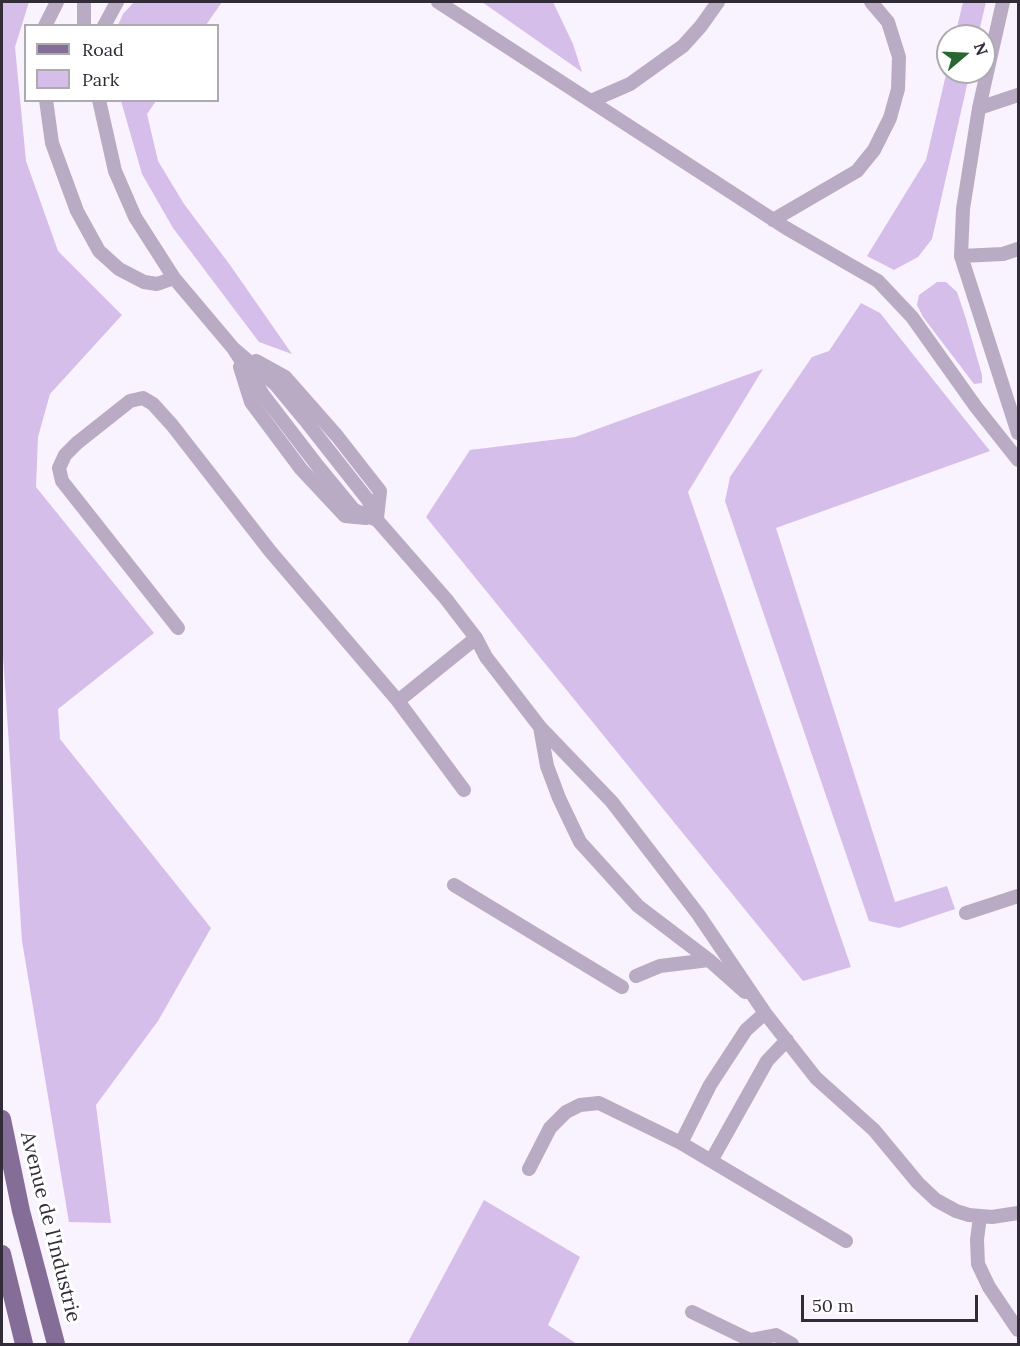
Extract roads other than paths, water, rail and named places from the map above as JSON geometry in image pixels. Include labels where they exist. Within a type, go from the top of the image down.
[{"type":"main road","name":"Avenue de l'Industrie","points":[[2,1119],[21,1211],[56,1344]]},
{"type":"main road","points":[[2,1254],[24,1344]]},
{"type":"lane","points":[[46,24],[57,2]]},
{"type":"lane","points":[[84,2],[84,24]]},
{"type":"lane","points":[[105,24],[117,2]]},
{"type":"lane","points":[[438,2],[773,220],[878,281],[912,317],[976,407],[1018,460]]},
{"type":"lane","points":[[591,101],[630,84],[683,46],[718,2]]},
{"type":"lane","points":[[773,220],[857,171],[874,150],[890,118],[898,89],[898,57],[888,22],[871,2]]},
{"type":"lane","points":[[1003,2],[979,108],[963,209],[961,256],[1018,433]]},
{"type":"lane","points":[[979,108],[1018,94]]},
{"type":"lane","points":[[46,102],[52,143],[77,211],[99,251],[119,269],[144,282],[157,284],[174,278]]},
{"type":"lane","points":[[99,102],[115,171],[135,217],[174,278],[233,348],[264,396],[354,510],[377,520],[446,599],[476,638],[486,657],[540,727],[612,802],[698,914],[765,1012],[816,1078],[874,1130],[918,1183],[936,1200],[956,1211],[980,1216],[992,1217],[1018,1213]]},
{"type":"lane","points":[[961,256],[1003,254],[1018,249]]},
{"type":"lane","points":[[233,348],[285,376],[337,436],[380,490],[377,520]]},
{"type":"lane","points":[[178,627],[62,481],[59,468],[65,455],[76,443],[130,401],[143,398],[153,404],[172,425],[270,551],[398,701],[464,790]]},
{"type":"lane","points":[[398,701],[476,638]]},
{"type":"lane","points":[[540,727],[547,766],[580,842],[638,906],[734,980],[765,1012]]},
{"type":"lane","points":[[454,885],[622,987]]},
{"type":"lane","points":[[966,913],[1018,896]]},
{"type":"lane","points":[[636,976],[660,966],[710,960]]},
{"type":"lane","points":[[681,1143],[710,1085],[746,1030],[765,1012]]},
{"type":"lane","points":[[711,1161],[767,1061],[787,1040]]},
{"type":"lane","points":[[529,1169],[550,1128],[566,1112],[580,1105],[599,1103],[681,1143],[846,1241]]},
{"type":"lane","points":[[980,1216],[977,1240],[978,1264],[989,1287],[1018,1330]]},
{"type":"lane","points":[[692,1312],[750,1340],[776,1335],[792,1344]]}]
